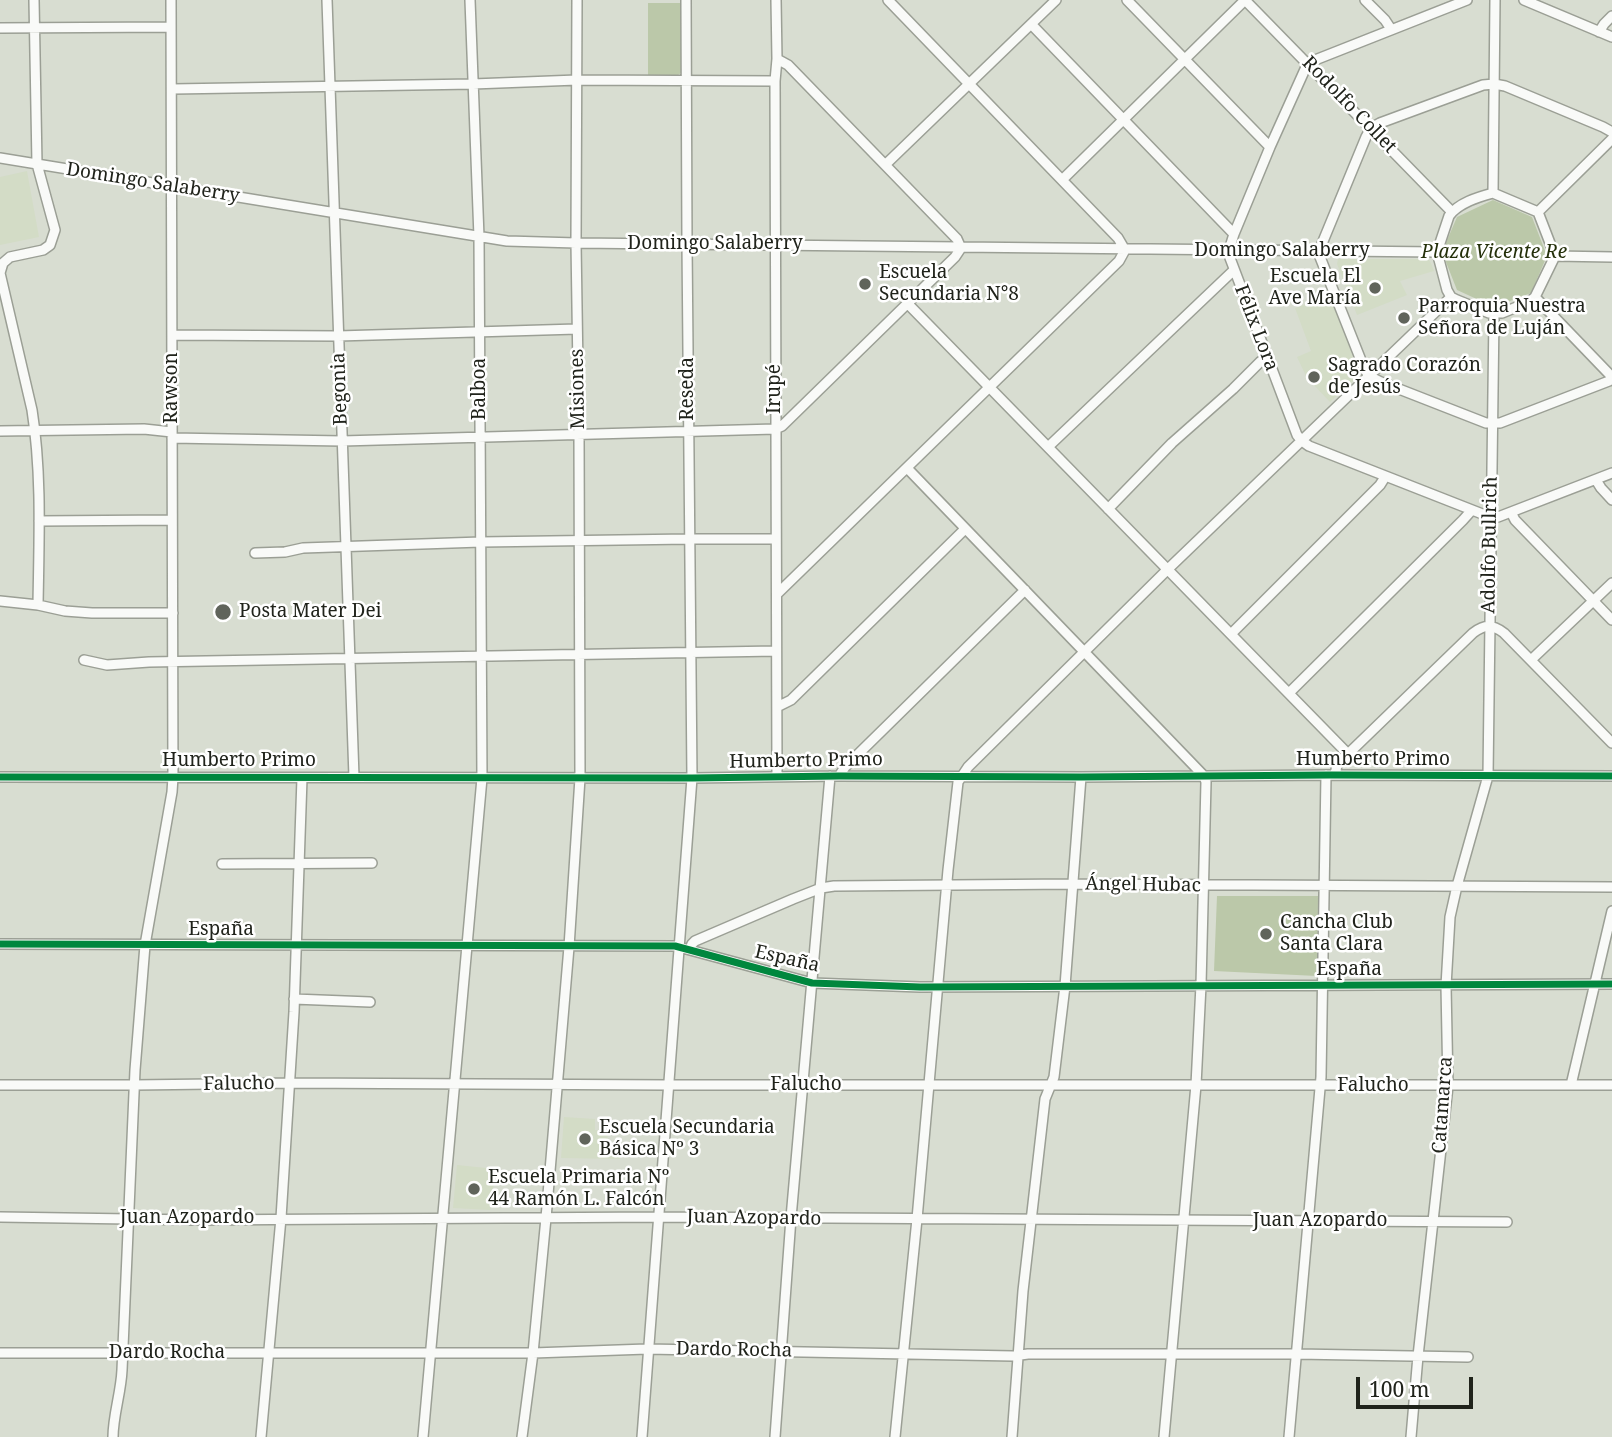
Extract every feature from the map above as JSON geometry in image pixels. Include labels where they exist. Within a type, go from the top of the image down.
[{"type":"street","points":[[34,0],[37,164],[55,230],[52,242],[43,250],[6,259],[0,273],[35,430],[39,521],[38,605]]},
{"type":"street","name":"Rawson","points":[[113,1437],[123,1353],[137,1032],[145,945],[173,777],[172,0]]},
{"type":"street","name":"Begonia","points":[[327,0],[354,777]]},
{"type":"street","name":"Balboa","points":[[423,1437],[482,778],[479,237],[470,0]]},
{"type":"street","name":"Misiones","points":[[522,1437],[546,1218],[580,778],[577,0]]},
{"type":"street","name":"Reseda","points":[[642,1437],[668,1086],[685,948],[692,778],[686,0]]},
{"type":"street","name":"Irupé","points":[[776,0],[776,777]]},
{"type":"street","points":[[777,594],[1119,261],[1125,250],[1118,238],[888,0]]},
{"type":"street","points":[[885,165],[1056,0]]},
{"type":"street","points":[[1127,0],[1270,147]]},
{"type":"street","points":[[1062,180],[1245,0]]},
{"type":"street","name":"Rodolfo Collet","points":[[1245,0],[1452,212]]},
{"type":"street","points":[[1365,0],[1391,29]]},
{"type":"street","points":[[1229,250],[1302,72],[1309,64],[1467,0]]},
{"type":"street","points":[[1493,193],[1495,0]]},
{"type":"street","points":[[1524,0],[1612,37]]},
{"type":"street","points":[[1599,32],[1612,16]]},
{"type":"street","points":[[1031,24],[1234,234]]},
{"type":"street","points":[[0,28],[171,27]]},
{"type":"street","points":[[0,430],[144,429],[172,435],[342,440],[775,429],[782,426],[908,304],[961,248],[957,239],[788,65],[777,59]]},
{"type":"street","points":[[173,89],[577,80],[775,81]]},
{"type":"street","points":[[1535,297],[1612,378],[1609,381],[1512,419],[1492,424],[1381,383],[1369,376],[1320,257],[1320,251],[1366,137],[1371,128],[1380,123],[1483,85],[1494,84],[1505,86],[1612,132]]},
{"type":"street","points":[[1538,212],[1612,139]]},
{"type":"street","name":"Domingo Salaberry","points":[[0,158],[507,241],[1437,253]]},
{"type":"street","points":[[1493,193],[1538,212],[1555,256],[1535,297],[1529,302],[1494,314],[1451,296],[1437,253],[1452,212],[1493,193]]},
{"type":"street","name":"Félix Lora","points":[[1229,250],[1267,357],[1297,435],[1302,441]]},
{"type":"street","points":[[1555,256],[1612,257]]},
{"type":"street","points":[[1048,447],[1234,270]]},
{"type":"street","points":[[895,1437],[958,782],[968,767],[1167,570],[1451,296]]},
{"type":"street","points":[[908,304],[1348,754]]},
{"type":"street","name":"Adolfo Bullrich","points":[[1488,776],[1494,314]]},
{"type":"street","points":[[172,335],[338,336],[577,329]]},
{"type":"street","points":[[1108,509],[1172,443],[1267,357]]},
{"type":"street","points":[[1302,441],[1385,477],[1490,517],[1498,517],[1612,473]]},
{"type":"street","points":[[907,468],[1204,776],[1206,782],[1205,886],[1196,1086],[1164,1437]]},
{"type":"street","points":[[1231,634],[1385,477]]},
{"type":"street","points":[[1596,480],[1612,500]]},
{"type":"street","points":[[1289,693],[1471,511]]},
{"type":"street","points":[[1511,512],[1515,520],[1612,620]]},
{"type":"street","points":[[39,521],[172,520]]},
{"type":"street","points":[[777,707],[791,699],[965,528]]},
{"type":"street","points":[[255,553],[285,552],[303,548],[481,542],[776,539]]},
{"type":"street","points":[[1531,660],[1612,583]]},
{"type":"street","points":[[775,1437],[812,983],[835,776],[1025,590]]},
{"type":"street","points":[[0,601],[92,613],[173,613]]},
{"type":"street","points":[[1289,1437],[1320,1086],[1324,886],[1331,775],[1348,754],[1473,633],[1489,625],[1504,633],[1612,743]]},
{"type":"street","points":[[83,660],[107,664],[776,651]]},
{"type":"street","name":"Catamarca","points":[[1411,1437],[1448,1086],[1446,986],[1450,917],[1488,776]]},
{"type":"street","name":"Humberto Primo","points":[[0,777],[1612,776]]},
{"type":"street","points":[[1012,1437],[1023,1291],[1045,1099],[1054,1077],[1065,986],[1081,777]]},
{"type":"street","points":[[261,1437],[281,1218],[297,946],[302,778]]},
{"type":"street","points":[[222,863],[372,863]]},
{"type":"street","name":"Ángel Hubac","points":[[685,948],[695,941],[821,888],[834,886],[1073,884],[1612,887]]},
{"type":"street","points":[[1571,1085],[1612,911]]},
{"type":"street","name":"España","points":[[0,944],[685,948],[812,983],[920,988],[1612,984]]},
{"type":"street","points":[[294,999],[370,1002]]},
{"type":"street","name":"Falucho","points":[[0,1085],[1612,1085]]},
{"type":"street","name":"Juan Azopardo","points":[[0,1217],[659,1217],[1507,1222]]},
{"type":"street","name":"Dardo Rocha","points":[[0,1353],[431,1354],[647,1349],[1020,1355],[1297,1354],[1468,1357]]},
{"type":"shaded area","points":[[27,171],[39,237],[0,245],[0,177]]},
{"type":"shaded area","name":"Escuela El Ave María","points":[[1338,259],[1427,259],[1434,271],[1400,281],[1407,295],[1357,315],[1337,264]]},
{"type":"shaded area","points":[[1330,295],[1359,376],[1330,402],[1307,378],[1297,357],[1311,351],[1295,308]]},
{"type":"shaded area","name":"Escuela Secundaria Básica Nº 3","points":[[564,1117],[595,1119],[595,1130],[608,1131],[607,1145],[620,1147],[620,1159],[561,1158]]},
{"type":"shaded area","name":"Escuela Primaria Nº 44 Ramón L. Falcón","points":[[457,1165],[496,1169],[490,1210],[453,1208]]},
{"type":"green space","points":[[648,3],[683,3],[682,72],[677,76],[648,75]]},
{"type":"green space","name":"Plaza Vicente Re","points":[[1493,200],[1532,217],[1547,256],[1531,293],[1494,307],[1457,290],[1442,252],[1457,217]]},
{"type":"green space","name":"Cancha Club Santa Clara","points":[[1217,896],[1318,896],[1317,976],[1214,971]]},
{"type":"cycle path","points":[[0,777],[1612,776]]},
{"type":"cycle path","points":[[0,944],[675,946],[812,983],[920,987],[1612,984]]},
{"type":"place","name":"Escuela Secundaria N°8","points":[[865,284]]},
{"type":"place","name":"Escuela El Ave María","points":[[1375,288]]},
{"type":"place","name":"Parroquia Nuestra Señora de Luján","points":[[1404,318]]},
{"type":"place","name":"Sagrado Corazón de Jesús","points":[[1314,377]]},
{"type":"place","name":"Posta Mater Dei","points":[[223,612]]},
{"type":"place","name":"Cancha Club Santa Clara","points":[[1266,934]]},
{"type":"place","name":"Escuela Secundaria Básica Nº 3","points":[[585,1139]]},
{"type":"place","name":"Escuela Primaria Nº 44 Ramón L. Falcón","points":[[474,1189]]}]
